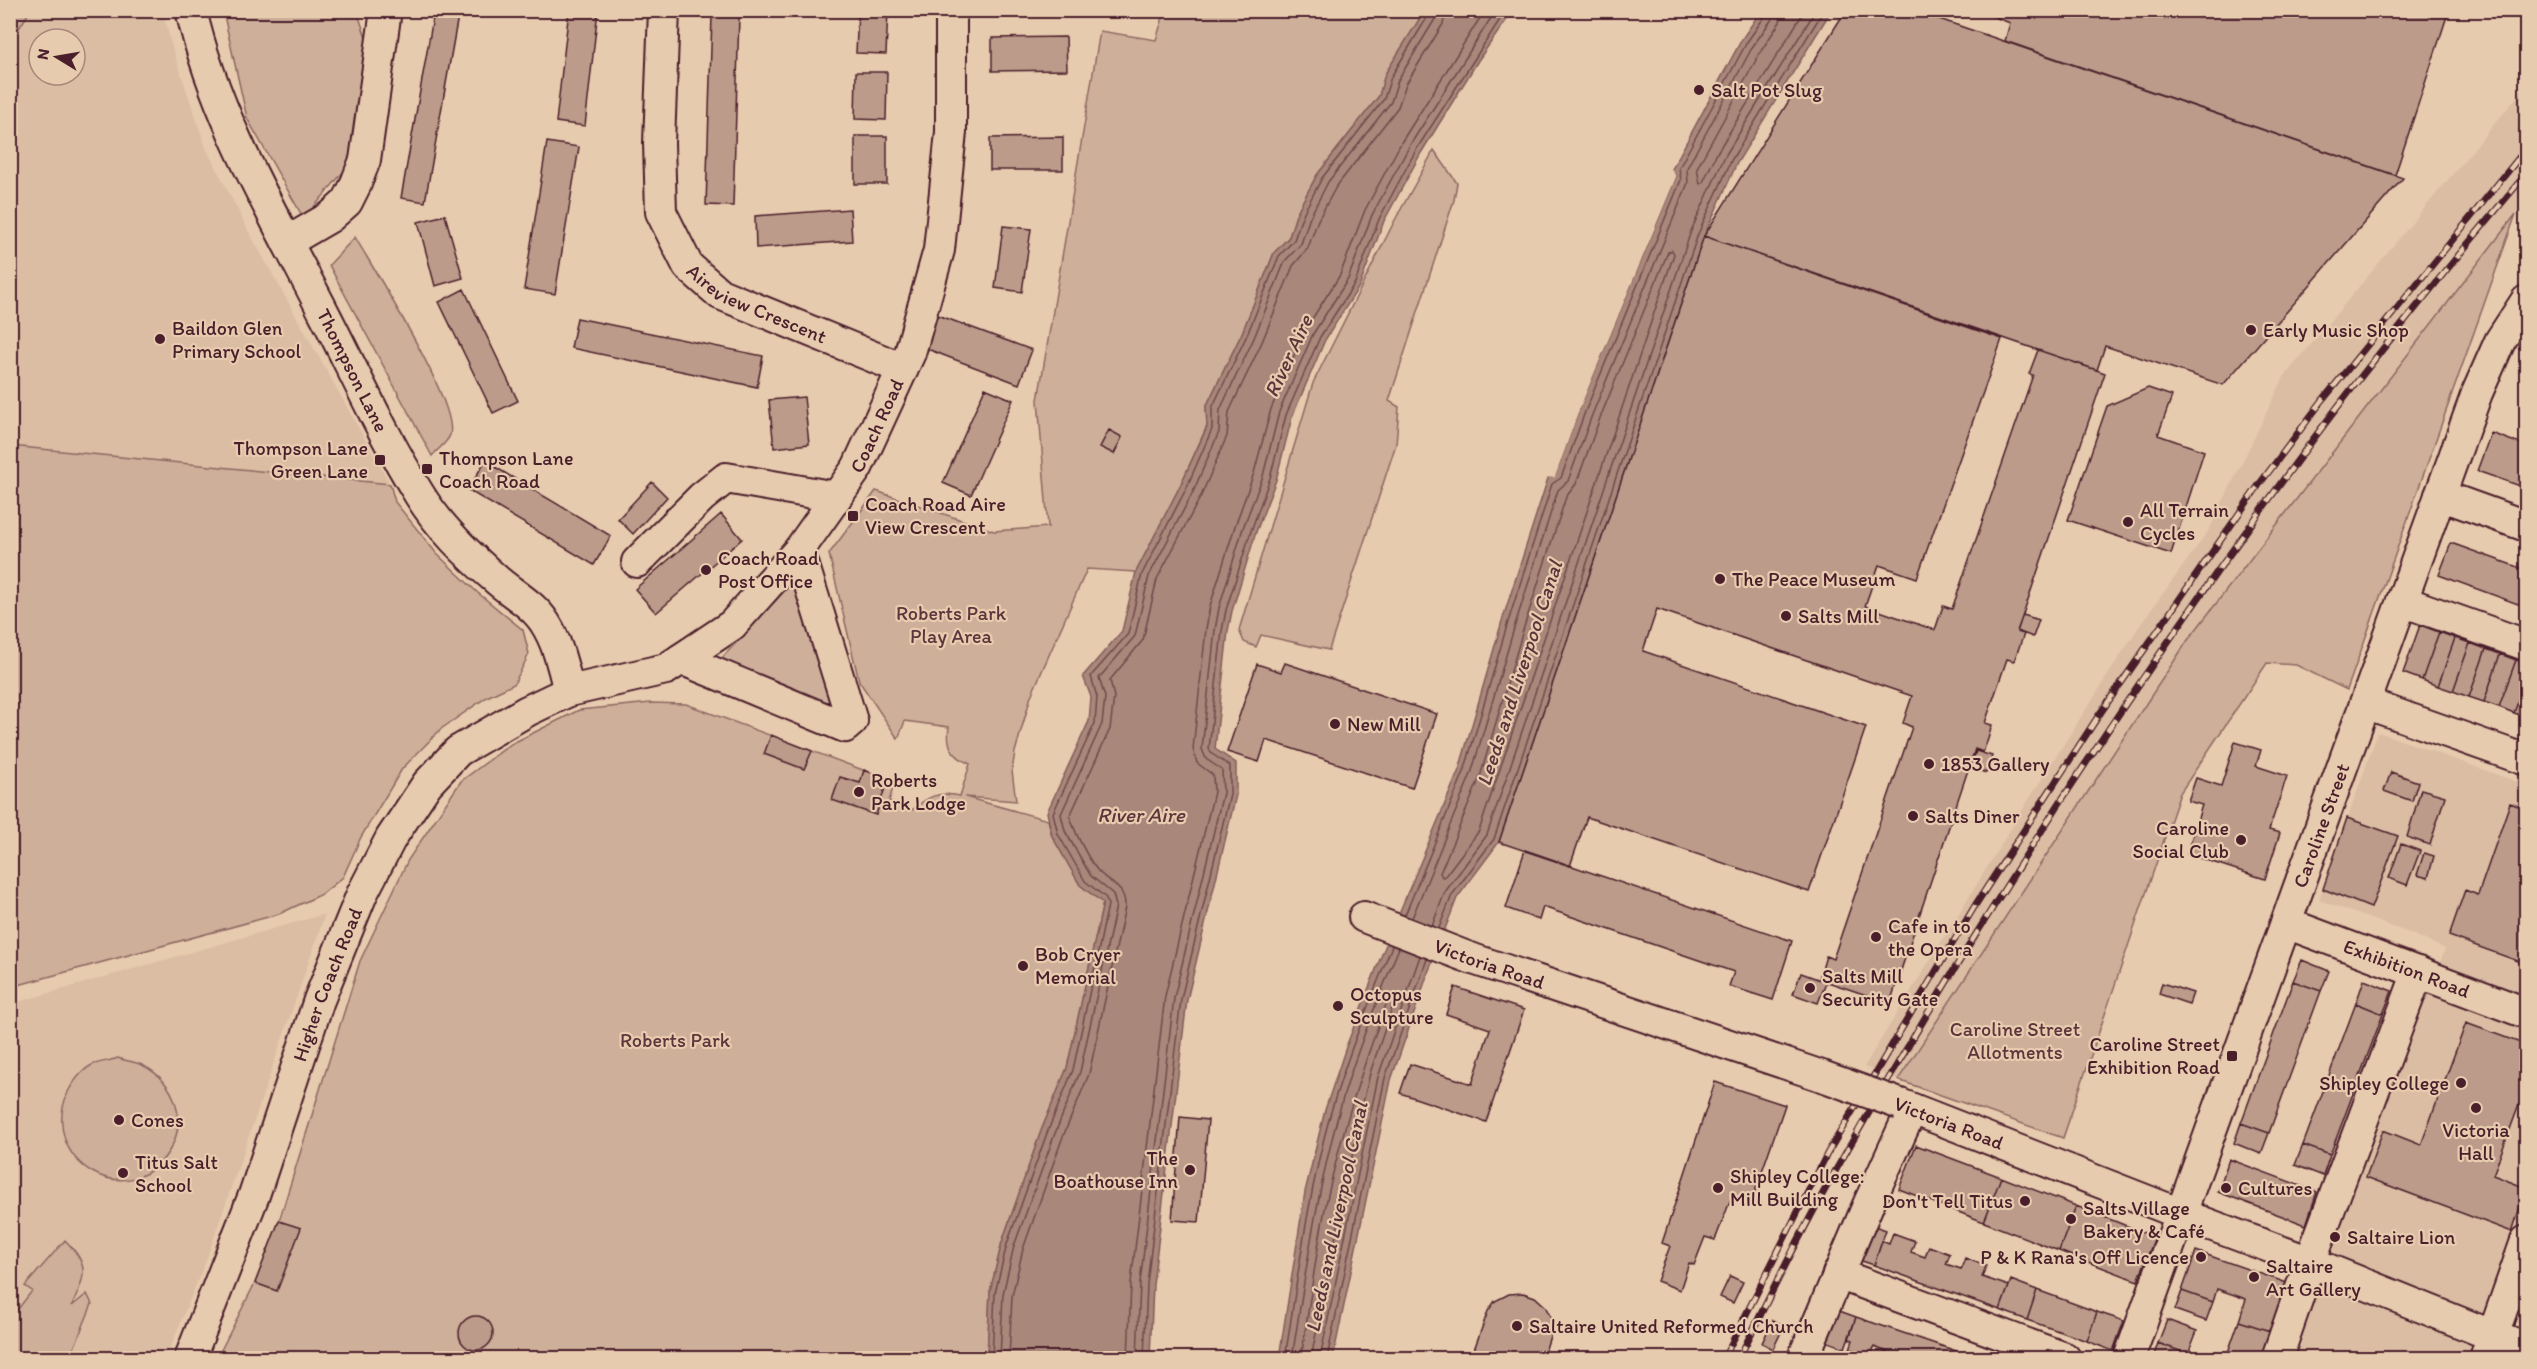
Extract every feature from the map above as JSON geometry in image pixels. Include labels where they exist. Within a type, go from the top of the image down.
[{"type":"street","name":"Thompson Lane","points":[[191,10],[196,33],[220,102],[246,164],[359,384],[419,494],[443,528],[545,622],[558,650],[569,691]]},
{"type":"street","points":[[287,242],[330,217],[347,202],[355,186],[365,160],[386,10]]},
{"type":"street","name":"Aireview Crescent","points":[[664,10],[659,142],[661,212],[688,266],[720,294],[903,369]]},
{"type":"street","name":"Coach Road","points":[[569,691],[666,669],[732,625],[799,550],[856,468],[910,353],[939,250],[951,132],[951,10]]},
{"type":"street","name":"Caroline Street","points":[[2129,1359],[2477,393],[2499,341],[2526,301]]},
{"type":"street","points":[[637,562],[702,497],[726,478],[836,497]]},
{"type":"street","points":[[2440,495],[2526,526]]},
{"type":"street","points":[[681,659],[845,727],[852,721],[799,550]]},
{"type":"street","points":[[2402,601],[2526,645]]},
{"type":"street","name":"Higher Coach Road","points":[[189,1359],[217,1293],[274,1139],[319,1000],[362,894],[392,837],[427,784],[459,751],[527,711],[569,691]]},
{"type":"street","points":[[2365,704],[2526,760]]},
{"type":"street","name":"Victoria Road","points":[[1369,919],[1470,958],[1906,1106],[2310,1262],[2489,1348],[2526,1349]]},
{"type":"street","name":"Exhibition Road","points":[[2286,923],[2526,1013]]},
{"type":"street","points":[[2277,1359],[2310,1262],[2418,972]]},
{"type":"street","points":[[1803,1359],[1906,1106]]},
{"type":"street","points":[[2489,1348],[2526,1241]]},
{"type":"street","points":[[1838,1274],[2065,1359]]},
{"type":"shaded area","name":"Baildon Glen Primary School","points":[[10,11],[163,11],[171,44],[206,148],[249,232],[390,484],[11,446]]},
{"type":"shaded area","points":[[2526,86],[2526,201],[2188,640],[1898,1080],[1864,1067],[2041,780],[2138,628],[2209,530],[2284,377]]},
{"type":"shaded area","name":"Shipley College","points":[[2378,732],[2526,785],[2526,1218],[2478,1358],[2293,1358],[2445,949],[2412,934],[2319,900]]},
{"type":"shaded area","name":"Titus Salt School","points":[[325,914],[207,1258],[166,1358],[11,1358],[11,1004]]},
{"type":"green space","points":[[10,11],[30,11],[11,41]]},
{"type":"green space","points":[[223,11],[357,11],[370,49],[355,158],[304,219],[247,118]]},
{"type":"green space","name":"Roberts Park","points":[[1165,11],[1425,11],[1385,74],[1379,96],[1317,175],[1297,212],[1289,237],[1274,253],[1242,333],[1206,407],[1207,426],[1180,486],[1136,572],[1087,569],[1031,696],[1012,771],[1016,801],[965,797],[1048,820],[1052,836],[1080,885],[1103,903],[1067,1068],[1041,1131],[1002,1242],[990,1292],[987,1358],[217,1358],[255,1283],[279,1221],[360,961],[408,860],[461,781],[511,744],[579,710],[651,703],[686,704],[895,782],[889,801],[912,810],[934,796],[946,794],[960,796],[970,764],[959,758],[952,750],[948,734],[949,727],[905,721],[898,739],[859,681],[829,554],[876,491],[994,531],[1048,527],[1038,400],[1100,31],[1156,40]]},
{"type":"green space","points":[[1434,150],[1457,183],[1454,200],[1389,401],[1399,407],[1396,444],[1329,650],[1261,635],[1256,647],[1244,642],[1239,630],[1313,383],[1395,220]]},
{"type":"green space","name":"Caroline Street Allotments","points":[[2516,214],[2347,690],[2296,665],[2267,663],[2180,793],[2063,1138],[1898,1080],[2188,640]]},
{"type":"green space","points":[[355,237],[413,337],[442,396],[449,419],[450,435],[432,456],[329,265]]},
{"type":"green space","points":[[11,446],[390,484],[395,502],[437,554],[478,593],[523,630],[529,654],[514,684],[487,697],[441,729],[402,769],[361,837],[343,877],[322,894],[279,914],[11,987]]},
{"type":"green space","points":[[790,585],[803,589],[839,698],[826,706],[719,661]]},
{"type":"green space","points":[[118,1058],[141,1065],[155,1073],[171,1092],[178,1115],[175,1139],[169,1151],[152,1170],[132,1179],[111,1179],[92,1172],[76,1158],[65,1140],[62,1117],[68,1092],[81,1073],[92,1065]]},
{"type":"green space","points":[[65,1240],[79,1257],[83,1271],[83,1278],[72,1306],[87,1294],[92,1304],[70,1358],[11,1358],[11,1318],[32,1291],[25,1286]]},
{"type":"water","name":"River Aire","points":[[1425,10],[1513,11],[1479,59],[1421,153],[1384,221],[1360,285],[1325,340],[1292,417],[1276,480],[1256,532],[1232,611],[1215,749],[1236,763],[1236,795],[1187,1000],[1153,1285],[1150,1358],[987,1358],[990,1292],[1002,1242],[1041,1131],[1067,1068],[1103,903],[1080,885],[1052,836],[1047,812],[1089,721],[1091,697],[1083,676],[1122,631],[1136,572],[1207,427],[1206,407],[1242,333],[1274,253],[1289,237],[1297,212],[1317,175],[1379,96],[1385,74]]},
{"type":"water","name":"Leeds and Liverpool Canal","points":[[1761,11],[1831,11],[1737,163],[1704,236],[1499,842],[1457,898],[1428,973],[1391,1080],[1333,1358],[1279,1358],[1305,1192],[1325,1110],[1346,1047],[1380,959],[1459,770],[1502,621],[1548,478],[1555,476],[1579,410],[1676,177],[1672,169],[1742,39]]},
{"type":"pier","points":[[1672,169],[1676,177],[1579,410],[1555,477],[1548,478],[1553,474],[1576,409],[1672,177],[1670,172]]},
{"type":"building","points":[[569,10],[598,10],[585,126],[556,122]]},
{"type":"building","points":[[858,10],[888,10],[886,54],[856,53]]},
{"type":"building","points":[[1116,10],[1143,10],[1142,14]]},
{"type":"building","points":[[1846,10],[1913,10],[2403,178],[2223,385],[2105,346],[2097,370],[1704,236]]},
{"type":"building","points":[[1977,10],[2449,10],[2395,175],[2005,41],[2010,23]]},
{"type":"building","points":[[434,12],[458,16],[425,202],[401,198]]},
{"type":"building","points":[[712,16],[739,17],[733,206],[706,205]]},
{"type":"building","points":[[1066,37],[1067,70],[992,71],[992,38]]},
{"type":"building","points":[[856,72],[887,72],[886,120],[855,119]]},
{"type":"building","points":[[855,136],[887,136],[887,184],[855,184]]},
{"type":"building","points":[[1063,137],[1063,170],[990,170],[990,138]]},
{"type":"building","points":[[547,142],[579,147],[555,294],[524,289]]},
{"type":"building","points":[[850,209],[852,241],[756,248],[755,216]]},
{"type":"building","points":[[445,215],[463,278],[435,286],[418,222]]},
{"type":"building","points":[[1003,226],[1031,229],[1022,292],[995,288]]},
{"type":"building","name":"Salts Mill","points":[[1704,236],[2002,339],[1917,578],[1879,565],[1865,606],[1935,630],[1943,606],[1952,609],[2033,375],[2029,374],[2038,350],[2105,373],[2017,632],[2024,634],[2014,661],[2007,659],[1985,723],[1992,725],[1988,739],[1983,752],[1975,749],[1890,1003],[1819,979],[1826,956],[1833,959],[1912,727],[1903,723],[1912,696],[1657,609],[1643,651],[1866,727],[1809,892],[1587,817],[1570,866],[1499,842]]},
{"type":"building","points":[[464,289],[518,401],[493,413],[439,302]]},
{"type":"building","points":[[935,314],[1032,350],[1019,384],[922,347]]},
{"type":"building","points":[[577,318],[763,356],[757,387],[571,348]]},
{"type":"building","points":[[985,388],[1013,400],[971,495],[943,483]]},
{"type":"building","points":[[2148,388],[2172,396],[2158,435],[2204,451],[2171,554],[2068,520],[2107,406]]},
{"type":"building","points":[[804,397],[809,444],[774,448],[769,400]]},
{"type":"building","points":[[1109,430],[1122,437],[1114,454],[1100,447]]},
{"type":"building","points":[[2491,433],[2526,446],[2526,488],[2477,471]]},
{"type":"building","points":[[485,461],[611,536],[594,565],[468,490]]},
{"type":"building","points":[[652,482],[667,497],[633,534],[618,519]]},
{"type":"building","points":[[721,514],[742,539],[656,613],[635,589]]},
{"type":"building","points":[[2451,543],[2526,570],[2526,607],[2439,575]]},
{"type":"building","points":[[2023,615],[2039,620],[2033,637],[2017,631]]},
{"type":"building","points":[[2420,625],[2439,632],[2422,680],[2403,673]]},
{"type":"building","points":[[2439,632],[2455,638],[2438,686],[2422,680]]},
{"type":"building","points":[[2455,638],[2470,643],[2453,691],[2438,686]]},
{"type":"building","points":[[2470,643],[2486,649],[2469,697],[2453,691]]},
{"type":"building","points":[[2486,649],[2500,654],[2484,702],[2469,697]]},
{"type":"building","points":[[2500,654],[2516,660],[2499,707],[2484,702]]},
{"type":"building","points":[[2516,660],[2526,663],[2526,679],[2514,713],[2499,707]]},
{"type":"building","name":"New Mill","points":[[1285,663],[1437,714],[1412,788],[1266,740],[1259,762],[1227,752],[1257,664],[1281,672]]},
{"type":"building","points":[[2526,679],[2526,717],[2514,713]]},
{"type":"building","points":[[771,735],[812,751],[804,769],[764,754]]},
{"type":"building","points":[[2235,742],[2261,750],[2256,766],[2287,776],[2269,830],[2280,833],[2265,879],[2187,854],[2202,805],[2188,801],[2196,778],[2221,786]]},
{"type":"building","points":[[1976,751],[1992,756],[1986,773],[1970,767]]},
{"type":"building","name":"Roberts Park Lodge","points":[[864,770],[888,779],[876,815],[832,800],[840,777],[860,783]]},
{"type":"building","points":[[2391,772],[2418,782],[2412,801],[2384,791]]},
{"type":"building","points":[[2421,789],[2445,796],[2430,845],[2407,837]]},
{"type":"building","points":[[2510,803],[2526,809],[2526,964],[2449,936],[2465,890],[2478,895]]},
{"type":"building","points":[[2347,818],[2398,836],[2371,908],[2323,889]]},
{"type":"building","points":[[2401,844],[2420,851],[2407,885],[2389,878]]},
{"type":"building","points":[[1525,850],[1792,941],[1773,1000],[1729,986],[1734,972],[1543,907],[1539,920],[1506,908]]},
{"type":"building","points":[[2424,853],[2434,856],[2428,878],[2417,875]]},
{"type":"building","points":[[2302,960],[2329,971],[2321,991],[2293,981]]},
{"type":"building","name":"Salts Mill Security Gate","points":[[1801,973],[1826,982],[1818,1003],[1793,994]]},
{"type":"building","points":[[2364,980],[2392,991],[2383,1014],[2356,1003]]},
{"type":"building","points":[[2293,981],[2321,991],[2269,1133],[2241,1123]]},
{"type":"building","points":[[2162,983],[2193,993],[2189,1004],[2159,994]]},
{"type":"building","points":[[1455,987],[1524,1010],[1486,1122],[1400,1093],[1410,1064],[1472,1084],[1490,1029],[1446,1014]]},
{"type":"building","points":[[2356,1003],[2383,1014],[2330,1155],[2303,1145]]},
{"type":"building","name":"Victoria Hall","points":[[2466,1023],[2526,1045],[2526,1086],[2493,1175],[2526,1188],[2512,1232],[2366,1177],[2383,1130],[2421,1145]]},
{"type":"building","name":"Shipley College: Mill Building","points":[[1715,1082],[1785,1105],[1751,1203],[1732,1196],[1715,1240],[1705,1237],[1694,1265],[1689,1263],[1680,1290],[1657,1281],[1670,1246],[1662,1243]]},
{"type":"building","name":"The Boathouse Inn","points":[[1180,1117],[1208,1120],[1199,1222],[1172,1220]]},
{"type":"building","points":[[2241,1123],[2269,1133],[2261,1154],[2234,1143]]},
{"type":"building","points":[[1916,1145],[2001,1177],[1984,1222],[1899,1189]]},
{"type":"building","points":[[2303,1145],[2330,1155],[2323,1176],[2295,1165]]},
{"type":"building","points":[[2229,1159],[2317,1192],[2306,1225],[2218,1192]]},
{"type":"building","points":[[2001,1177],[2076,1206],[2059,1251],[1984,1222]]},
{"type":"building","points":[[2076,1206],[2155,1237],[2138,1281],[2059,1251]]},
{"type":"building","points":[[279,1221],[301,1228],[277,1291],[255,1283]]},
{"type":"building","points":[[1866,1223],[1886,1230],[1874,1265],[1853,1258]]},
{"type":"building","points":[[1893,1233],[1915,1241],[1911,1252],[1925,1257],[1929,1246],[1950,1254],[1946,1264],[1961,1269],[1965,1258],[1986,1266],[1982,1277],[2009,1286],[2000,1310],[1874,1265],[1882,1241],[1889,1244]]},
{"type":"building","points":[[2196,1251],[2287,1283],[2270,1331],[2239,1321],[2246,1299],[2217,1289],[2213,1302],[2182,1291]]},
{"type":"building","points":[[1730,1276],[1743,1282],[1733,1303],[1720,1297]]},
{"type":"building","points":[[2011,1280],[2037,1290],[2027,1320],[2000,1310]]},
{"type":"building","points":[[2526,1283],[2526,1310],[2518,1307]]},
{"type":"building","points":[[2037,1290],[2097,1312],[2087,1341],[2027,1320]]},
{"type":"building","points":[[2182,1291],[2213,1302],[2206,1321],[2175,1310]]},
{"type":"building","name":"Saltaire United Reformed Church","points":[[1523,1293],[1535,1297],[1545,1306],[1552,1320],[1551,1333],[1543,1358],[1471,1358],[1488,1311],[1495,1301],[1509,1294]]},
{"type":"building","points":[[1834,1309],[1856,1317],[1845,1348],[1823,1340]]},
{"type":"building","points":[[2097,1312],[2124,1321],[2113,1351],[2087,1341]]},
{"type":"building","points":[[476,1316],[488,1321],[493,1333],[488,1345],[476,1350],[464,1345],[459,1333],[464,1321]]},
{"type":"building","points":[[1856,1317],[1977,1358],[1886,1358],[1888,1352],[1874,1347],[1871,1356],[1850,1349],[1853,1340],[1849,1339]]},
{"type":"building","points":[[1773,1320],[1784,1326],[1773,1349],[1762,1343]]},
{"type":"building","points":[[2167,1320],[2197,1331],[2188,1354],[2158,1343]]},
{"type":"building","points":[[2239,1321],[2270,1331],[2261,1358],[2226,1358]]},
{"type":"building","points":[[2158,1343],[2188,1354],[2186,1358],[2153,1358]]},
{"type":"railway","points":[[1724,1358],[1827,1154],[1976,904],[2101,712],[2261,482],[2322,401],[2526,149]]},
{"type":"railway","points":[[1739,1358],[1814,1210],[1891,1075],[1994,905],[2102,738],[2303,453],[2396,332],[2526,174]]},
{"type":"place","name":"Salt Pot Slug","points":[[1699,90]]},
{"type":"place","name":"Early Music Shop","points":[[2251,330]]},
{"type":"place","name":"Baildon Glen Primary School","points":[[160,339]]},
{"type":"place","name":"Thompson Lane Green Lane","points":[[380,460]]},
{"type":"place","name":"Thompson Lane Coach Road","points":[[427,469]]},
{"type":"place","name":"Coach Road Aire View Crescent","points":[[853,516]]},
{"type":"place","name":"All Terrain Cycles","points":[[2128,522]]},
{"type":"place","name":"Coach Road Post Office","points":[[706,570]]},
{"type":"place","name":"The Peace Museum","points":[[1720,579]]},
{"type":"place","name":"Salts Mill","points":[[1786,616]]},
{"type":"place","name":"New Mill","points":[[1335,724]]},
{"type":"place","name":"1853 Gallery","points":[[1929,764]]},
{"type":"place","name":"Roberts Park Lodge","points":[[859,792]]},
{"type":"place","name":"Salts Diner","points":[[1913,816]]},
{"type":"place","name":"Caroline Social Club","points":[[2241,840]]},
{"type":"place","name":"Cafe in to the Opera","points":[[1876,937]]},
{"type":"place","name":"Bob Cryer Memorial","points":[[1023,966]]},
{"type":"place","name":"Salts Mill Security Gate","points":[[1810,988]]},
{"type":"place","name":"Octopus Sculpture","points":[[1338,1006]]},
{"type":"place","name":"Caroline Street Exhibition Road","points":[[2232,1056]]},
{"type":"place","name":"Shipley College","points":[[2461,1083]]},
{"type":"place","name":"Victoria Hall","points":[[2476,1108]]},
{"type":"place","name":"Cones","points":[[119,1120]]},
{"type":"place","name":"The Boathouse Inn","points":[[1190,1170]]},
{"type":"place","name":"Titus Salt School","points":[[123,1173]]},
{"type":"place","name":"Shipley College: Mill Building","points":[[1718,1188]]},
{"type":"place","name":"Cultures","points":[[2226,1188]]},
{"type":"place","name":"Don't Tell Titus","points":[[2025,1201]]},
{"type":"place","name":"Salts Village Bakery & Café","points":[[2071,1219]]},
{"type":"place","name":"Saltaire Lion","points":[[2335,1237]]},
{"type":"place","name":"P & K Rana's Off Licence","points":[[2201,1257]]},
{"type":"place","name":"Saltaire Art Gallery","points":[[2254,1277]]},
{"type":"place","name":"Saltaire United Reformed Church","points":[[1517,1326]]},
{"type":"park label","name":"Roberts Park Play Area","points":[[951,624]]}]
